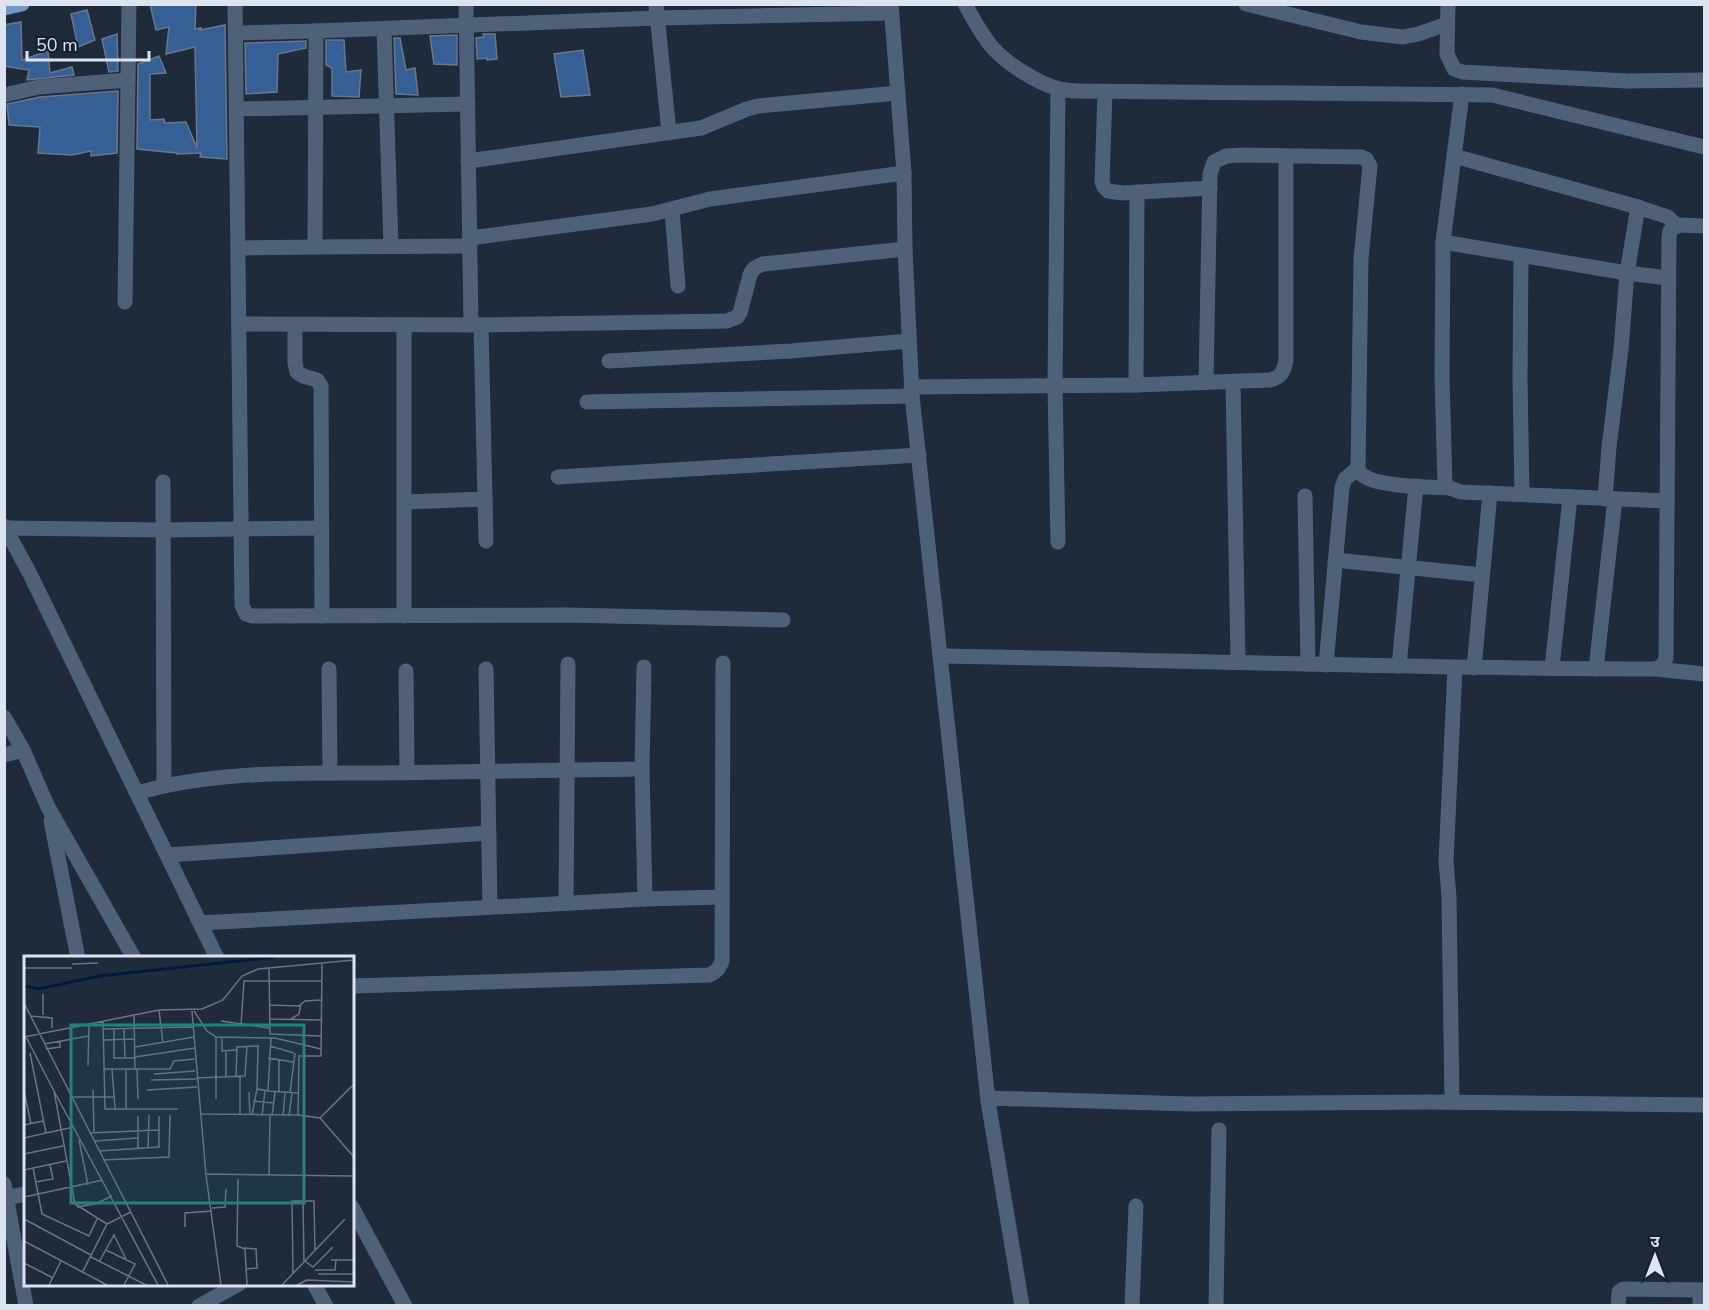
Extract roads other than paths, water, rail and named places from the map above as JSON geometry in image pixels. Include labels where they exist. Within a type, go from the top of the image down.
[{"type":"main road","points":[[4,8],[21,4]]},
{"type":"street","points":[[125,302],[129,4]]},
{"type":"street","points":[[235,4],[240,530],[242,605],[246,614],[252,616],[567,615],[783,620]]},
{"type":"street","points":[[466,4],[470,242],[486,541]]},
{"type":"street","points":[[964,4],[992,47],[1006,61],[1028,75],[1058,89],[1105,92],[1492,95],[1704,147]]},
{"type":"street","points":[[1246,4],[1361,32],[1403,37],[1447,24]]},
{"type":"street","points":[[1448,4],[1446,42],[1450,63],[1454,69],[1462,72],[1628,81],[1704,80]]},
{"type":"street","points":[[236,33],[467,26],[656,11],[892,9],[904,173],[912,391],[988,1098],[1022,1305]]},
{"type":"street","points":[[656,11],[669,133]]},
{"type":"street","points":[[384,29],[391,246]]},
{"type":"street","points":[[315,247],[316,31]]},
{"type":"street","points":[[4,95],[39,87],[128,80]]},
{"type":"street","points":[[1058,89],[1054,385],[1058,542]]},
{"type":"street","points":[[1105,92],[1102,182],[1108,191],[1115,193],[1210,188]]},
{"type":"street","points":[[468,161],[702,128],[758,106],[898,93]]},
{"type":"street","points":[[1450,488],[1444,480],[1443,242],[1462,94]]},
{"type":"street","points":[[237,109],[468,104]]},
{"type":"street","points":[[1206,381],[1212,166],[1221,158],[1243,155],[1361,157],[1369,161],[1370,166],[1361,259],[1358,468],[1361,474],[1365,478],[1391,484],[1450,488],[1461,492],[1667,501]]},
{"type":"street","points":[[587,402],[1054,385],[1136,385],[1277,378],[1282,374],[1286,360],[1286,156]]},
{"type":"street","points":[[1454,156],[1638,207],[1668,217],[1677,226]]},
{"type":"street","points":[[239,248],[391,246],[470,242],[652,214],[710,199],[904,173]]},
{"type":"street","points":[[1136,385],[1137,192]]},
{"type":"street","points":[[1596,669],[1610,499],[1608,447],[1621,349],[1627,273],[1638,207]]},
{"type":"street","points":[[672,210],[678,286]]},
{"type":"street","points":[[1659,667],[1666,658],[1669,237],[1670,231],[1677,226],[1704,226]]},
{"type":"street","points":[[1443,242],[1668,278]]},
{"type":"street","points":[[239,324],[476,325],[727,321],[737,318],[740,314],[750,275],[756,267],[764,264],[905,249]]},
{"type":"street","points":[[1521,255],[1522,495]]},
{"type":"street","points":[[295,325],[297,372],[317,380],[321,386],[322,616]]},
{"type":"street","points":[[404,325],[404,616]]},
{"type":"street","points":[[609,362],[791,351],[909,340]]},
{"type":"street","points":[[1233,381],[1238,661]]},
{"type":"street","points":[[558,477],[919,455]]},
{"type":"street","points":[[1326,665],[1342,488],[1345,479],[1358,468]]},
{"type":"street","points":[[163,482],[164,785]]},
{"type":"street","points":[[1399,666],[1416,486]]},
{"type":"street","points":[[1474,668],[1490,493]]},
{"type":"street","points":[[1305,496],[1308,664]]},
{"type":"street","points":[[1552,668],[1570,497]]},
{"type":"street","points":[[404,502],[485,498]]},
{"type":"street","points":[[216,956],[5,527],[163,530],[322,528]]},
{"type":"street","points":[[1335,560],[1482,575]]},
{"type":"street","points":[[940,656],[1238,661],[1455,668],[1659,667],[1704,672]]},
{"type":"street","points":[[354,986],[709,975],[720,968],[722,961],[723,663]]},
{"type":"street","points":[[566,903],[568,664]]},
{"type":"street","points":[[644,667],[642,769],[645,899]]},
{"type":"street","points":[[1452,1102],[1449,897],[1446,861],[1455,668]]},
{"type":"street","points":[[329,669],[330,773]]},
{"type":"street","points":[[486,669],[490,907]]},
{"type":"street","points":[[406,671],[407,772]]},
{"type":"street","points":[[4,717],[23,750],[48,807],[133,956]]},
{"type":"street","points":[[4,755],[23,750]]},
{"type":"street","points":[[137,793],[193,780],[330,773],[642,769]]},
{"type":"street","points":[[48,807],[78,956]]},
{"type":"street","points":[[167,855],[489,833]]},
{"type":"street","points":[[200,923],[645,899],[722,897]]},
{"type":"street","points":[[988,1098],[1191,1104],[1452,1102],[1704,1105]]},
{"type":"street","points":[[1216,1305],[1219,1130]]},
{"type":"street","points":[[24,1194],[5,1193],[26,1305]]},
{"type":"street","points":[[1132,1305],[1136,1206]]},
{"type":"street","points":[[354,1211],[405,1305]]},
{"type":"street","points":[[199,1305],[235,1286]]},
{"type":"street","points":[[315,1286],[326,1305]]},
{"type":"street","points":[[1618,1305],[1619,1292],[1623,1289],[1701,1295]]}]
